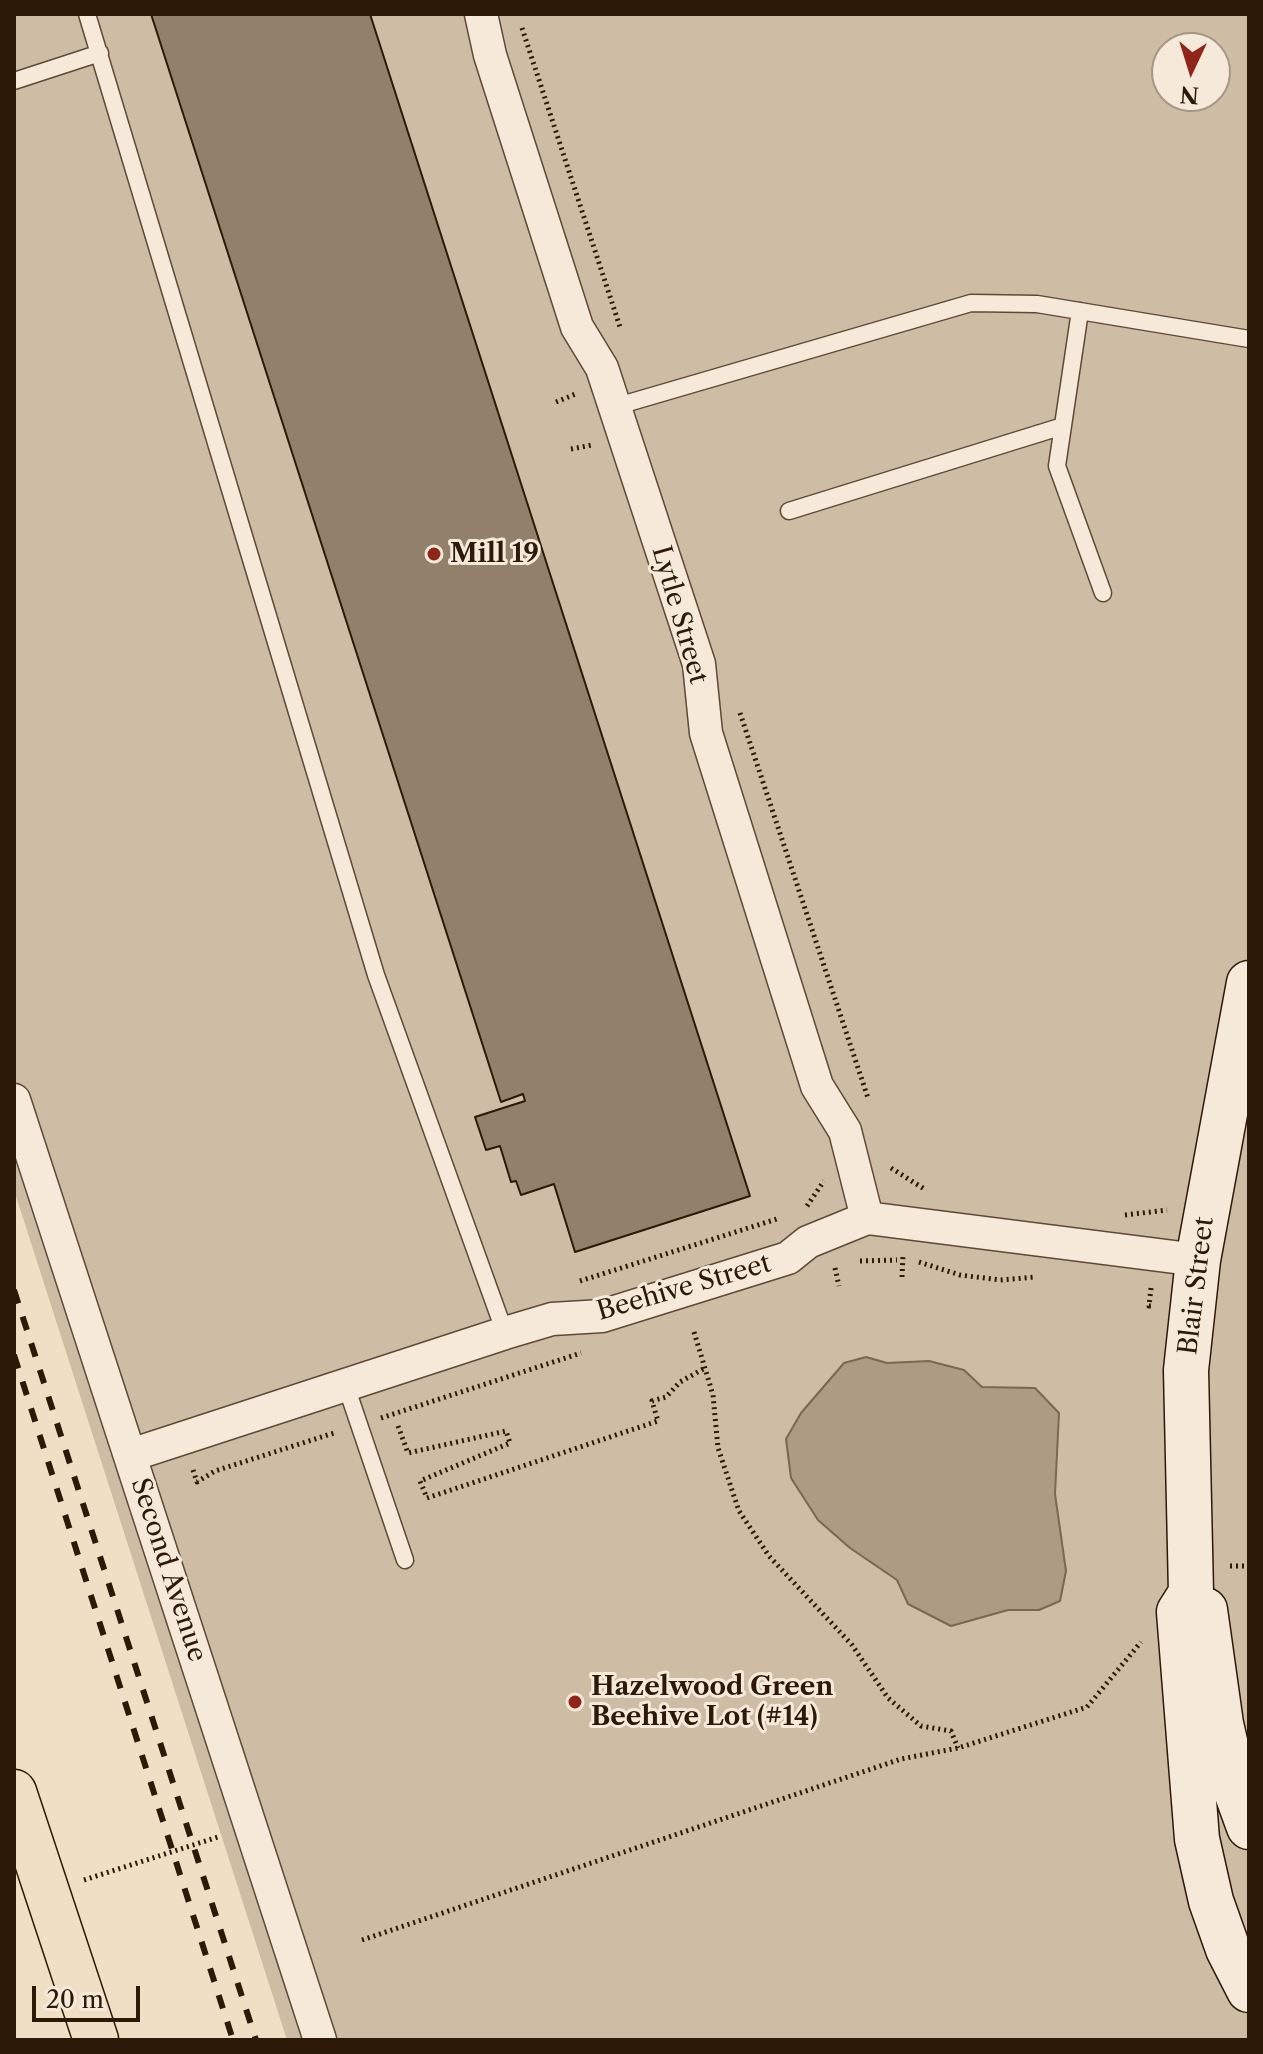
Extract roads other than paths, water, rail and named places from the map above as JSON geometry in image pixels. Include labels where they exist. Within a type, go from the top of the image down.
[{"type":"main road","points":[[14,1792],[96,2040]]},
{"type":"street","name":"Lytle Street","points":[[481,14],[490,55],[577,327],[602,368],[601,405],[699,664],[706,733],[817,1086],[845,1131],[867,1218]]},
{"type":"street","name":"Blair Street","points":[[1249,983],[1198,1260],[1186,1370],[1191,1593],[1179,1612],[1197,1839],[1211,1901],[1228,1949],[1249,1990]]},
{"type":"street","name":"Second Avenue","points":[[14,1100],[320,2040]]},
{"type":"street","name":"Beehive Street","points":[[131,1455],[505,1333],[552,1319],[602,1316],[788,1258],[808,1242],[867,1218],[1198,1260]]},
{"type":"street","name":"Blair Street","points":[[1191,1593],[1204,1610],[1221,1724],[1237,1794],[1249,1827]]},
{"type":"lane","points":[[87,14],[376,975],[505,1333]]},
{"type":"lane","points":[[14,81],[100,53]]},
{"type":"lane","points":[[601,405],[971,303],[1037,304],[1249,339]]},
{"type":"lane","points":[[1080,311],[1057,466],[1103,593]]},
{"type":"lane","points":[[789,511],[1063,426]]},
{"type":"lane","points":[[346,1386],[405,1560]]},
{"type":"railway","points":[[14,1290],[256,2040]]},
{"type":"railway","points":[[14,1355],[233,2040]]},
{"type":"place","name":"Mill 19","points":[[434,554]]},
{"type":"place","name":"Hazelwood Green Beehive Lot (#14)","points":[[575,1702]]}]
